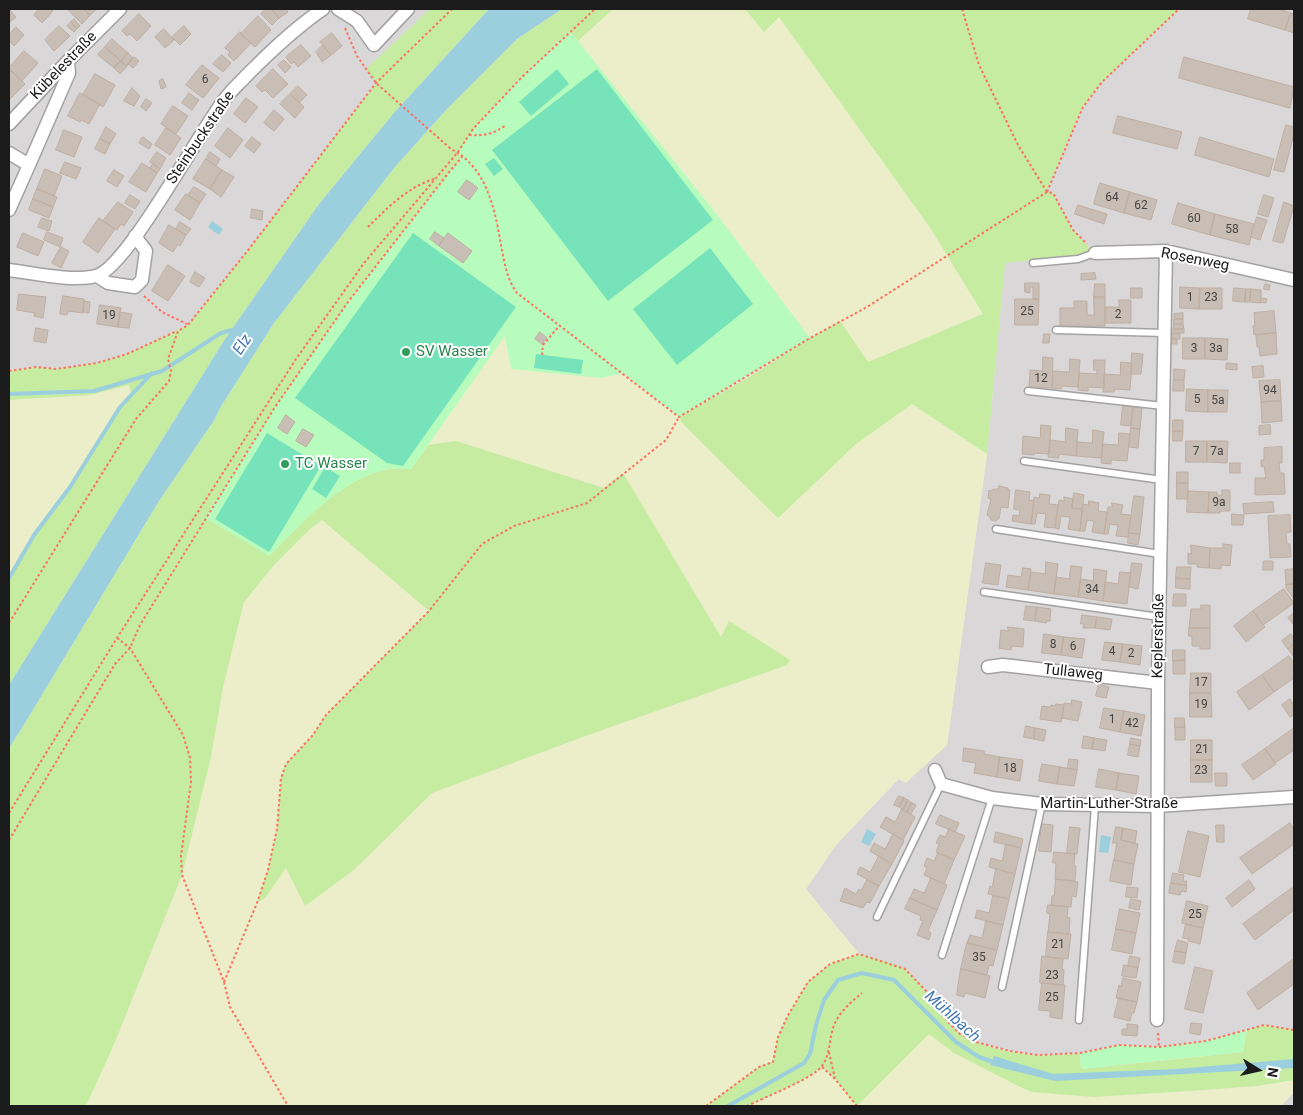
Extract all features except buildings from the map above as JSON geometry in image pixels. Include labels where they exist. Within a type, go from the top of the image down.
[{"type":"street","name":"Kübelestraße","points":[[9,124],[120,9]]},
{"type":"street","name":"Steinbuckstraße","points":[[97,276],[116,262],[135,236],[225,98],[274,47],[302,23],[323,9]]},
{"type":"street","points":[[339,10],[357,21],[374,45],[408,9]]},
{"type":"street","points":[[9,210],[69,73],[68,61]]},
{"type":"street","points":[[9,153],[28,166]]},
{"type":"street","points":[[9,270],[71,277],[97,276],[108,283],[135,287],[142,280],[146,251],[135,236]]},
{"type":"street","name":"Rosenweg","points":[[1095,253],[1166,251],[1294,280]]},
{"type":"street","name":"Keplerstraße","points":[[1157,1020],[1158,682],[1166,251]]},
{"type":"street","name":"Tullaweg","points":[[988,667],[1003,665],[1158,682]]},
{"type":"street","points":[[935,770],[941,784]]},
{"type":"street","name":"Martin-Luther-Straße","points":[[941,784],[992,798],[1042,804],[1095,806],[1157,806],[1294,797]]},
{"type":"lane","points":[[1033,263],[1078,258],[1095,253]]},
{"type":"lane","points":[[1056,330],[1164,333]]},
{"type":"lane","points":[[1028,391],[1163,406]]},
{"type":"lane","points":[[1024,461],[1162,480]]},
{"type":"lane","points":[[996,529],[1160,554]]},
{"type":"lane","points":[[984,592],[1159,617]]},
{"type":"lane","points":[[877,917],[941,784]]},
{"type":"lane","points":[[942,955],[992,798]]},
{"type":"lane","points":[[1002,987],[1042,804]]},
{"type":"lane","points":[[1080,1020],[1095,806]]},
{"type":"path","points":[[9,371],[36,367],[56,369],[97,363],[128,354],[188,325],[249,249],[376,83],[452,9]]},
{"type":"path","points":[[9,813],[116,638],[296,359],[364,263],[458,152],[473,129],[522,77],[595,9]]},
{"type":"path","points":[[962,9],[979,65],[1018,145],[1047,192],[1053,193],[1073,230],[1095,253]]},
{"type":"path","points":[[224,982],[257,904],[268,870],[277,829],[281,778],[286,764],[313,735],[326,715],[429,611],[482,544],[514,526],[587,503],[666,440],[679,417],[810,338],[867,307],[1047,192],[1083,107],[1102,82],[1179,9]]},
{"type":"path","points":[[339,10],[342,23],[357,56],[376,83],[451,149],[458,152],[476,168],[492,202],[498,223],[505,264],[513,288],[679,417]]},
{"type":"path","points":[[469,135],[482,136],[493,133],[506,125]]},
{"type":"path","points":[[9,840],[115,664],[130,648],[140,625],[275,407],[348,302],[462,157]]},
{"type":"path","points":[[368,227],[396,201],[426,181],[435,178]]},
{"type":"path","points":[[135,287],[162,312],[188,325]]},
{"type":"path","points":[[542,355],[543,345],[560,326]]},
{"type":"path","points":[[9,623],[136,419],[169,381],[172,371],[169,361],[178,331]]},
{"type":"path","points":[[116,638],[130,648],[183,735],[190,758],[191,782],[182,856],[182,875],[224,982],[230,1007],[288,1106]]},
{"type":"path","points":[[706,1106],[759,1067],[774,1062],[778,1037],[787,1017],[808,982],[830,964],[859,954],[905,968],[927,992],[948,1022],[960,1034],[976,1042],[1038,1055],[1080,1053],[1119,1045],[1159,1046],[1206,1041],[1264,1025],[1294,1030]]},
{"type":"path","points":[[747,1106],[803,1080],[822,1067],[829,1050],[833,1028],[838,1016],[847,1005],[862,993]]},
{"type":"path","points":[[1157,1020],[1159,1046]]},
{"type":"path","points":[[829,1050],[835,1078]]},
{"type":"path","points":[[822,1067],[835,1078],[857,1106]]},
{"type":"shaded area","points":[[9,9],[430,9],[367,69],[376,83],[249,249],[188,325],[127,354],[97,363],[56,369],[36,367],[9,371]]},
{"type":"shaded area","points":[[1179,9],[1294,9],[1294,1030],[1264,1025],[1206,1041],[1159,1047],[1119,1045],[1080,1053],[1038,1055],[1010,1051],[976,1042],[960,1034],[948,1022],[927,992],[905,969],[859,954],[806,889],[835,846],[899,779],[906,782],[947,745],[987,454],[1005,263],[1095,252],[1073,230],[1047,192],[1083,107],[1102,82]]},
{"type":"shaded area","points":[[1294,1092],[1294,1106],[1281,1106]]},
{"type":"green space","points":[[430,9],[489,9],[393,114],[319,204],[225,339],[9,685],[9,578],[34,535],[70,487],[120,407],[131,394],[129,385],[90,395],[9,400],[9,371],[36,367],[56,369],[97,363],[127,354],[188,325],[249,249],[376,83],[366,69]]},
{"type":"green space","points":[[562,9],[613,9],[578,41],[570,31],[496,104],[458,152],[462,157],[348,302],[269,556],[306,519],[348,486],[380,471],[411,469],[428,445],[456,441],[604,488],[623,473],[721,637],[729,621],[790,660],[787,665],[591,734],[432,793],[355,869],[305,906],[286,868],[265,898],[257,903],[268,870],[277,829],[281,778],[286,764],[313,735],[326,715],[429,611],[322,520],[310,529],[274,565],[244,602],[223,687],[211,757],[182,875],[115,1042],[86,1106],[9,1106],[9,748],[159,501],[215,419],[274,323],[394,168],[446,110],[517,39]]},
{"type":"green space","points":[[613,9],[745,9],[764,32],[779,16],[931,229],[983,314],[868,362],[840,321],[810,338],[718,216],[578,41]]},
{"type":"green space","points":[[745,9],[1179,9],[1102,82],[1083,107],[1047,191],[1053,193],[1073,230],[1095,253],[1005,263],[987,454],[912,404],[856,444],[778,518],[683,424],[679,417],[840,321],[868,362],[983,314],[931,229],[779,17],[764,32]]},
{"type":"green space","points":[[570,31],[718,216],[810,338],[679,417],[623,373],[602,378],[511,369],[505,336],[411,469],[384,470],[364,477],[348,486],[320,507],[269,556],[205,518],[275,407],[348,302],[462,157],[458,152],[470,135],[510,89]]},
{"type":"green space","points":[[557,69],[569,84],[531,116],[519,102]]},
{"type":"green space","points":[[597,69],[713,220],[608,301],[492,150]]},
{"type":"green space","points":[[494,158],[503,169],[494,176],[485,164]]},
{"type":"green space","name":"SV Wasser","points":[[413,233],[516,307],[403,466],[387,463],[295,398]]},
{"type":"green space","points":[[710,248],[753,304],[677,365],[633,309]]},
{"type":"green space","points":[[505,335],[602,378],[623,373],[679,417],[683,424],[856,444],[912,404],[987,454],[947,745],[906,783],[898,779],[835,846],[806,889],[859,954],[830,964],[796,1004],[787,1017],[778,1037],[773,1062],[759,1067],[706,1106],[86,1106],[115,1042],[182,875],[211,757],[223,687],[244,602],[274,565],[310,528],[322,520],[429,611],[326,715],[281,778],[277,829],[268,870],[257,903],[265,898],[286,867],[305,906],[355,869],[432,793],[591,734],[787,665],[728,622],[722,638],[623,474],[604,488],[456,441],[428,445]]},
{"type":"green space","points":[[536,354],[583,360],[581,374],[534,368]]},
{"type":"green space","points":[[129,385],[131,394],[120,407],[70,487],[34,535],[9,578],[9,400],[90,395]]},
{"type":"green space","points":[[267,433],[321,466],[269,552],[215,519]]},
{"type":"green space","points":[[325,467],[340,476],[326,498],[312,489]]},
{"type":"green space","points":[[859,954],[902,967],[921,985],[953,1027],[968,1038],[987,1046],[1038,1055],[1080,1053],[1081,1069],[1243,1052],[1247,1030],[1264,1025],[1294,1030],[1294,1080],[1257,1086],[1094,1097],[1032,1092],[954,1053],[929,1034],[857,1106],[835,1079],[822,1067],[803,1080],[747,1106],[706,1106],[759,1067],[773,1062],[778,1037],[787,1017],[808,982],[830,964]]},
{"type":"green space","points":[[1247,1030],[1243,1052],[1081,1069],[1080,1053],[1119,1045],[1159,1047],[1206,1041]]},
{"type":"green space","points":[[929,1034],[954,1053],[1032,1092],[1094,1097],[1257,1086],[1294,1080],[1294,1092],[1281,1106],[857,1106]]},
{"type":"green space","points":[[822,1067],[835,1079],[857,1106],[747,1106],[803,1080]]},
{"type":"water","name":"Elz","points":[[489,9],[562,9],[517,39],[446,110],[394,168],[274,323],[215,419],[159,501],[9,748],[9,685],[225,339],[319,204],[393,114]]},
{"type":"water","points":[[212,221],[223,229],[219,235],[208,227]]},
{"type":"water","points":[[867,829],[876,834],[869,846],[861,842]]},
{"type":"water","points":[[1101,835],[1111,837],[1108,853],[1099,852]]},
{"type":"water","points":[[994,1056],[1053,1074],[1176,1069],[1294,1059],[1294,1068],[1055,1081],[990,1065]]},
{"type":"waterway","name":"Elz","points":[[9,394],[94,391],[162,371],[221,333],[232,330],[236,332]]},
{"type":"waterway","points":[[9,578],[34,535],[70,487],[120,407],[152,373]]},
{"type":"waterway","name":"Mühlbach","points":[[728,1106],[804,1063],[810,1054],[824,1000],[838,980],[862,973],[894,980],[956,1042],[979,1057],[996,1063]]},
{"type":"place","name":"SV Wasser","points":[[406,352]]},
{"type":"place","name":"TC Wasser","points":[[285,464]]}]
